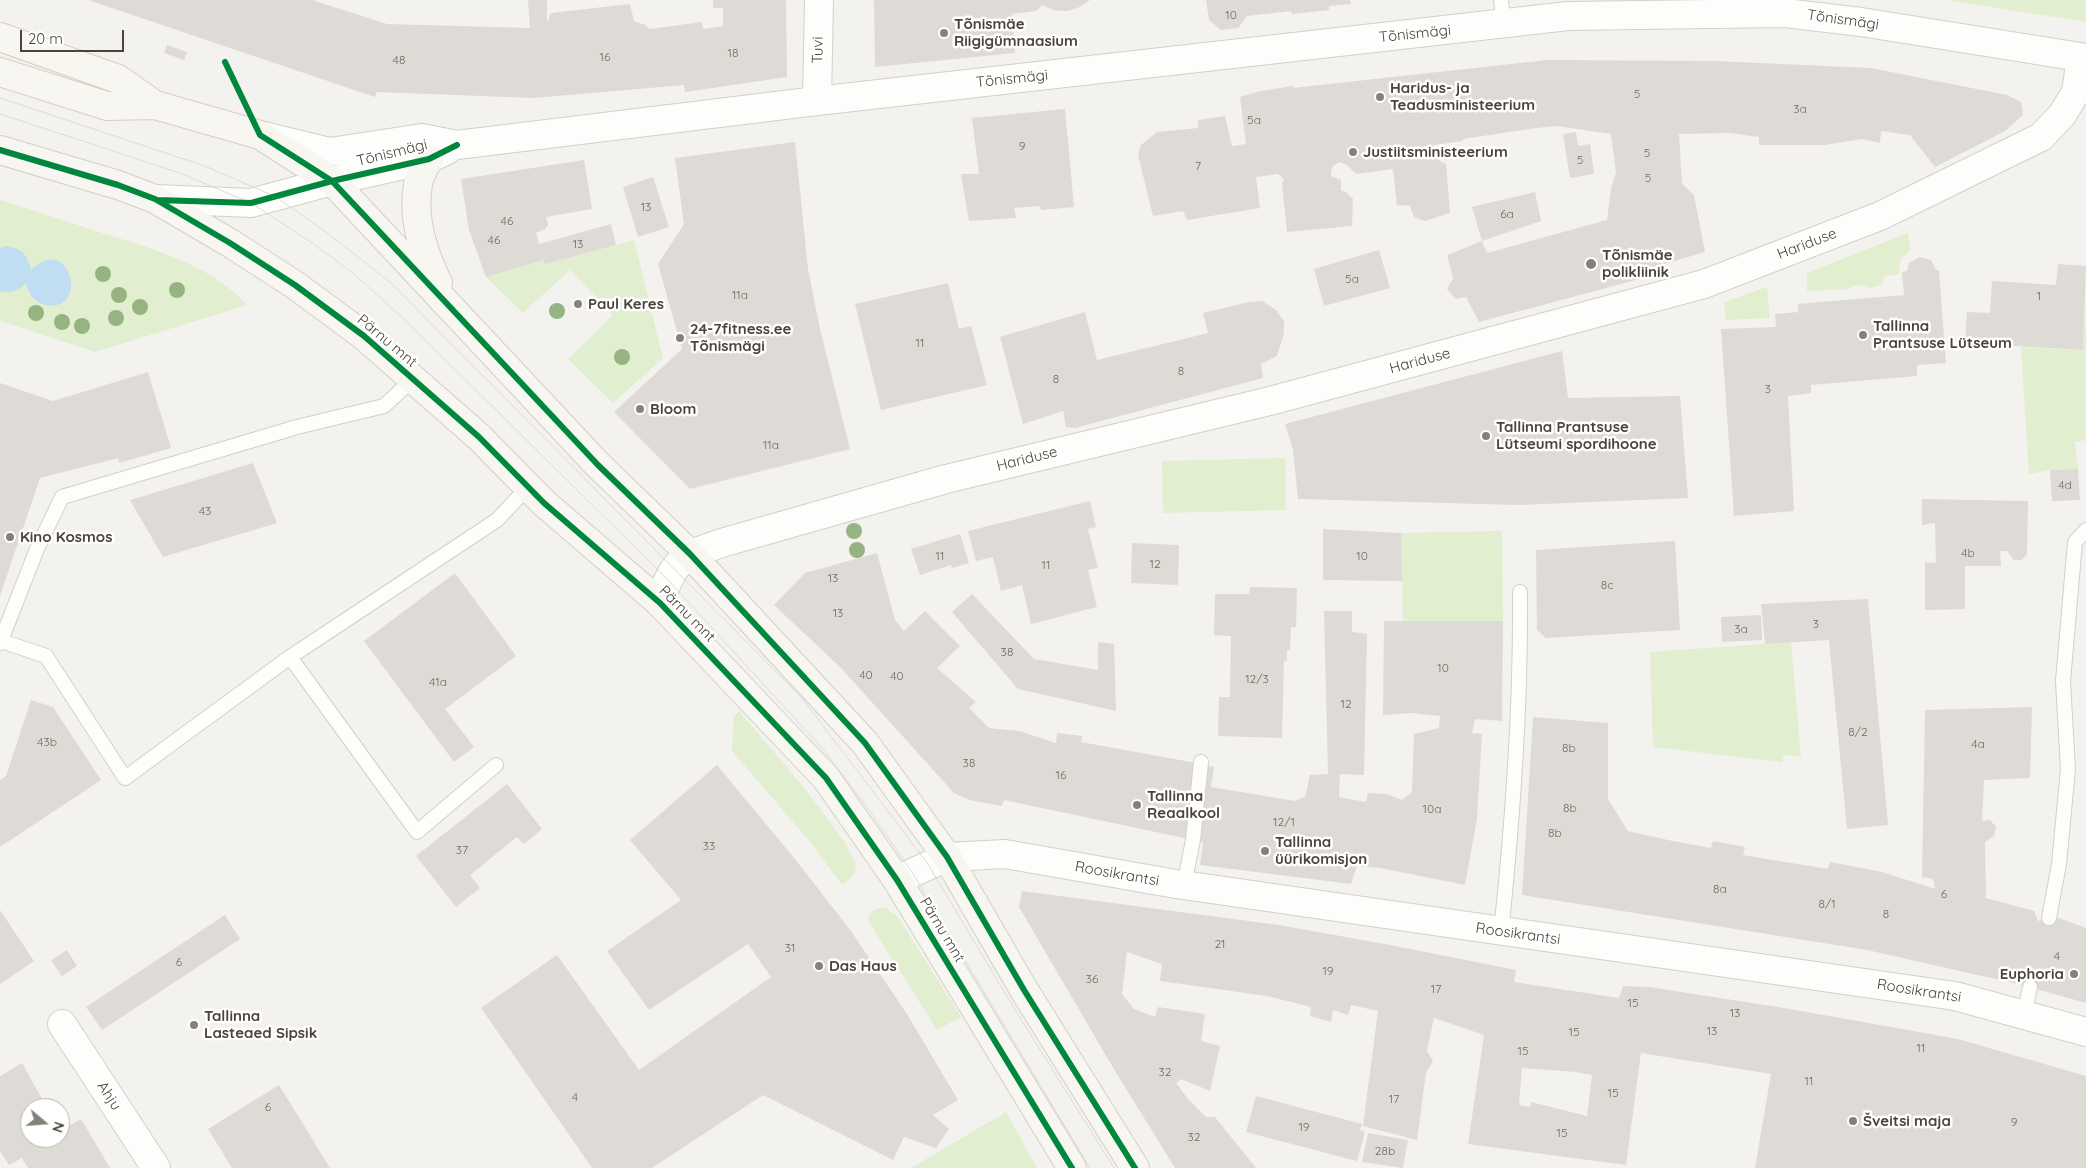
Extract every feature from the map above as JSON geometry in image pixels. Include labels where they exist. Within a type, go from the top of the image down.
[{"type":"main road","points":[[0,37],[118,79],[155,105]]},
{"type":"main road","points":[[0,72],[107,106],[155,105],[260,135],[332,181],[446,300],[598,465],[690,554],[865,743],[946,857],[1024,990],[1135,1168]]},
{"type":"main road","name":"Pärnu mnt","points":[[0,150],[118,185],[155,199],[230,242],[295,284],[364,336],[479,437],[544,503],[660,603],[826,778],[897,880],[1072,1168]]},
{"type":"main road","points":[[429,159],[418,182],[416,215],[424,252],[446,300]]},
{"type":"street","name":"Tuvi","points":[[817,101],[819,0]]},
{"type":"street","name":"Tõnismägi","points":[[1568,16],[1611,0]]},
{"type":"street","name":"Tõnismägi","points":[[260,135],[330,152],[422,138],[457,145],[817,101],[1502,12],[1568,16],[1721,7],[1779,6],[1861,22],[2084,58]]},
{"type":"street","name":"Hariduse","points":[[690,554],[725,542],[946,479],[1270,401],[1704,284],[1880,216],[2041,137],[2062,115],[2076,92],[2084,58]]},
{"type":"street","name":"Tõnismägi","points":[[332,181],[429,159],[457,145]]},
{"type":"street","name":"Pärnu mnt","points":[[155,199],[251,203],[332,181]]},
{"type":"street","points":[[660,603],[667,578],[673,568],[690,554]]},
{"type":"street","name":"Roosikrantsi","points":[[946,857],[1005,854],[1184,885],[1955,996],[2086,1032]]},
{"type":"street","points":[[897,880],[946,857]]},
{"type":"street","name":"Ahju","points":[[62,1024],[156,1168]]},
{"type":"lane","points":[[412,379],[384,406],[297,427],[62,497],[37,549],[1,642],[46,656],[125,778],[290,657],[497,520],[528,487]]},
{"type":"lane","points":[[2049,918],[2059,864],[2068,769],[2063,681],[2074,542],[2086,530]]},
{"type":"lane","points":[[1501,932],[1521,663],[1520,592]]},
{"type":"lane","points":[[290,657],[417,832],[496,765]]},
{"type":"lane","points":[[1184,885],[1193,840],[1201,762]]},
{"type":"lane","points":[[2024,1015],[2030,987]]},
{"type":"green space","points":[[1947,0],[2086,0],[2086,22]]},
{"type":"green space","points":[[0,200],[141,245],[180,260],[216,279],[247,305],[95,352],[0,321]]},
{"type":"green space","points":[[1908,233],[1910,250],[1900,260],[1899,274],[1883,277],[1882,285],[1869,288],[1865,285],[1852,286],[1849,289],[1807,291],[1807,273]]},
{"type":"green space","points":[[634,240],[663,358],[613,403],[568,359],[613,315],[570,270],[523,313],[486,277],[543,260],[545,264]]},
{"type":"green space","points":[[1767,287],[1770,318],[1726,320],[1724,302]]},
{"type":"green space","points":[[2086,308],[2086,440],[2075,442],[2078,469],[2050,470],[2029,474],[2021,347],[2083,350]]},
{"type":"green space","points":[[1285,458],[1286,510],[1163,513],[1162,461]]},
{"type":"green space","points":[[1502,531],[1503,621],[1403,622],[1401,533]]},
{"type":"green space","points":[[1791,642],[1801,757],[1784,755],[1782,762],[1653,747],[1650,652]]},
{"type":"green space","points":[[739,711],[841,836],[852,855],[856,867],[855,872],[842,885],[810,842],[732,751],[734,716]]},
{"type":"green space","points":[[886,908],[898,917],[961,1017],[937,1030],[869,922],[868,917],[872,911]]},
{"type":"green space","points":[[1006,1112],[1037,1168],[911,1168]]},
{"type":"water","points":[[5,246],[19,250],[28,260],[31,270],[45,261],[56,260],[65,266],[70,276],[71,287],[68,297],[59,304],[41,304],[32,297],[26,283],[14,291],[0,291],[0,248]]},
{"type":"building","points":[[88,0],[312,0],[387,24],[530,28],[528,0],[547,0],[547,23],[551,13],[630,4],[634,21],[645,25],[649,29],[702,22],[703,29],[723,26],[723,8],[713,8],[713,0],[786,0],[787,77],[685,92],[684,85],[533,98],[377,92],[375,97]]},
{"type":"building","name":"Tõnismäe Riigigümnaasium","points":[[874,0],[1090,0],[1080,7],[1067,11],[1054,10],[1042,5],[1036,11],[1012,14],[1015,53],[875,67]]},
{"type":"building","points":[[1206,0],[1350,0],[1351,4],[1329,6],[1329,10],[1292,14],[1291,11],[1247,16],[1238,28],[1221,30],[1209,20]]},
{"type":"building","points":[[167,45],[187,52],[184,60],[164,53]]},
{"type":"building","points":[[1547,60],[1714,61],[1871,68],[2007,95],[2021,102],[2023,115],[2005,131],[1935,167],[1910,135],[1881,131],[1880,143],[1862,139],[1824,145],[1759,145],[1759,137],[1730,133],[1679,134],[1682,184],[1694,195],[1705,252],[1664,264],[1666,272],[1479,322],[1466,297],[1456,299],[1447,289],[1453,278],[1447,255],[1482,241],[1487,253],[1607,220],[1611,189],[1616,172],[1611,134],[1557,126],[1463,139],[1463,141],[1434,145],[1436,159],[1446,164],[1450,213],[1425,221],[1414,217],[1410,206],[1397,205],[1393,169],[1356,174],[1347,165],[1339,162],[1332,167],[1331,176],[1341,180],[1341,191],[1346,192],[1353,199],[1352,226],[1287,232],[1282,184],[1284,179],[1278,174],[1256,177],[1260,208],[1187,220],[1183,211],[1153,216],[1138,155],[1141,145],[1157,132],[1198,128],[1198,120],[1225,116],[1232,146],[1246,144],[1240,97],[1261,91],[1293,86],[1293,88]]},
{"type":"building","points":[[1065,109],[1074,207],[1041,210],[1040,206],[1014,208],[1016,218],[969,221],[961,174],[979,174],[972,118]]},
{"type":"building","points":[[1576,132],[1578,146],[1590,144],[1594,174],[1570,178],[1563,134]]},
{"type":"building","points":[[795,142],[808,269],[820,329],[850,449],[690,489],[614,412],[682,349],[658,264],[684,224],[675,158]]},
{"type":"building","points":[[584,160],[592,209],[546,217],[548,225],[545,229],[536,233],[539,244],[611,224],[616,245],[545,264],[543,260],[486,277],[469,230],[461,179]]},
{"type":"building","points":[[653,177],[669,227],[638,237],[623,187]]},
{"type":"building","points":[[1535,192],[1541,221],[1482,241],[1472,207]]},
{"type":"building","points":[[1379,250],[1390,288],[1324,306],[1314,269]]},
{"type":"building","points":[[1920,257],[1931,260],[1936,270],[1939,270],[1946,363],[1917,365],[1917,376],[1811,385],[1811,393],[1788,396],[1794,511],[1734,516],[1721,329],[1776,327],[1775,314],[1798,312],[1798,304],[1904,295],[1902,272],[1907,271],[1909,263]]},
{"type":"building","points":[[2058,264],[2086,266],[2083,350],[1965,343],[1967,312],[1990,313],[1992,281],[2056,285]]},
{"type":"building","points":[[948,283],[959,329],[971,326],[987,385],[881,410],[855,304]]},
{"type":"building","points":[[1262,301],[1276,310],[1284,321],[1284,333],[1277,356],[1261,364],[1263,378],[1075,428],[1066,427],[1063,411],[1023,424],[1000,337],[1085,312],[1097,360],[1208,333],[1203,313],[1249,302]]},
{"type":"building","name":"Tallinna Prantsuse Lütseumi spordihoone","points":[[1562,351],[1568,398],[1680,396],[1688,498],[1519,505],[1298,499],[1293,449],[1285,424]]},
{"type":"building","name":"Kino Kosmos","points":[[148,372],[171,448],[119,463],[118,458],[40,478],[0,596],[0,383],[53,401]]},
{"type":"building","points":[[253,463],[277,523],[163,557],[130,500]]},
{"type":"building","points":[[2078,469],[2080,500],[2052,501],[2050,470]]},
{"type":"building","points":[[1922,499],[2028,501],[2027,555],[2021,560],[2014,560],[2007,551],[2000,551],[2001,566],[1965,566],[1965,609],[1925,610],[1925,562],[1936,563],[1935,523],[1922,525]]},
{"type":"building","points":[[1090,501],[1096,527],[1088,529],[1098,568],[1088,570],[1097,607],[1031,624],[1022,585],[1001,591],[993,557],[976,561],[968,531]]},
{"type":"building","points":[[1323,529],[1401,533],[1402,581],[1323,580]]},
{"type":"building","points":[[960,534],[969,563],[952,568],[951,565],[920,575],[911,549]]},
{"type":"building","points":[[1675,541],[1680,630],[1546,638],[1537,630],[1536,550]]},
{"type":"building","points":[[1132,543],[1179,545],[1178,585],[1131,583]]},
{"type":"building","points":[[877,553],[895,620],[904,631],[925,611],[960,646],[937,668],[976,702],[969,708],[989,728],[1019,731],[1056,743],[1057,733],[1082,736],[1081,742],[1214,767],[1211,787],[1295,801],[1305,797],[1310,775],[1328,774],[1324,611],[1352,611],[1352,632],[1367,634],[1364,775],[1340,774],[1339,797],[1366,802],[1368,793],[1387,794],[1402,800],[1412,792],[1414,734],[1439,728],[1440,716],[1412,713],[1383,715],[1384,621],[1503,621],[1502,721],[1475,719],[1472,733],[1482,734],[1477,818],[1465,885],[1380,868],[1357,866],[1351,884],[1200,865],[1203,842],[1004,800],[1002,806],[970,800],[954,793],[840,667],[774,605],[805,573]]},
{"type":"building","points":[[455,573],[516,656],[445,709],[474,747],[454,762],[364,641]]},
{"type":"building","points":[[1250,587],[1297,588],[1296,627],[1291,627],[1290,650],[1287,650],[1287,661],[1284,661],[1282,738],[1218,736],[1219,697],[1230,697],[1231,636],[1214,635],[1215,594],[1249,594]]},
{"type":"building","points":[[972,594],[1034,659],[1098,670],[1098,642],[1114,644],[1116,711],[1018,689],[952,612]]},
{"type":"building","points":[[1868,599],[1888,825],[1847,829],[1829,640],[1765,644],[1761,604]]},
{"type":"building","points":[[1761,615],[1762,640],[1722,642],[1721,617]]},
{"type":"building","points":[[31,700],[53,707],[101,780],[0,847],[0,780],[6,776]]},
{"type":"building","points":[[2032,707],[2030,778],[1984,780],[1982,821],[1990,820],[1996,827],[1994,836],[1985,842],[1986,898],[2034,911],[2038,921],[2056,917],[2086,928],[2086,1003],[2022,985],[1867,950],[1522,895],[1533,717],[1608,723],[1608,799],[1628,831],[1711,848],[1713,841],[1745,847],[1743,855],[1828,869],[1830,862],[1882,872],[1935,889],[1933,879],[1922,877],[1925,710]]},
{"type":"building","name":"Das Haus","points":[[717,765],[799,864],[851,931],[907,1014],[958,1100],[933,1115],[949,1129],[936,1148],[904,1137],[893,1160],[763,1095],[652,1168],[592,1168],[481,1008],[557,955],[639,1070],[771,977],[748,944],[649,1010],[607,951],[681,900],[630,840]]},
{"type":"building","points":[[507,784],[542,829],[524,844],[517,837],[470,875],[480,888],[456,907],[416,856]]},
{"type":"building","points":[[1022,891],[1279,925],[1516,970],[1514,982],[1619,998],[1623,986],[1649,987],[1784,1008],[1958,1039],[2086,1076],[2086,1168],[1755,1168],[1771,1074],[1641,1053],[1626,1165],[1468,1144],[1484,1035],[1434,1018],[1427,1051],[1433,1061],[1426,1073],[1417,1140],[1363,1126],[1378,1011],[1351,1005],[1348,1015],[1333,1010],[1331,1022],[1310,1016],[1311,1007],[1267,996],[1160,981],[1162,964],[1127,952],[1122,994],[1134,1009],[1155,1017],[1158,1007],[1205,1014],[1201,1041],[1220,1046],[1210,1091],[1181,1079],[1176,1083],[1188,1099],[1206,1117],[1215,1117],[1256,1168],[1175,1168],[1112,1066],[1019,907]],"holes":[[[1522,1068],[1592,1075],[1587,1116],[1531,1102],[1530,1107],[1519,1105]]]},
{"type":"building","points":[[0,910],[34,961],[0,984]]},
{"type":"building","points":[[225,915],[240,939],[102,1030],[86,1007]]},
{"type":"building","points":[[67,950],[77,966],[62,976],[51,960]]},
{"type":"building","points":[[22,1063],[41,1098],[20,1098],[20,1148],[70,1148],[70,1125],[81,1119],[110,1168],[28,1168],[22,1158],[9,1165],[0,1151],[0,1076]]},
{"type":"building","points":[[279,1085],[330,1168],[232,1168],[208,1129]]},
{"type":"building","points":[[1256,1096],[1362,1124],[1360,1130],[1365,1132],[1357,1161],[1246,1132]]},
{"type":"building","points":[[1368,1133],[1408,1140],[1403,1168],[1362,1162]]},
{"type":"tram line","points":[[0,98],[205,166],[276,197],[326,232],[390,282],[802,698],[928,864],[1009,1000],[1114,1168]]},
{"type":"tram line","points":[[0,114],[180,173],[251,203],[312,243],[353,273],[407,322],[667,579],[822,748],[864,803],[912,872],[1090,1168]]},
{"type":"cycle path","points":[[225,62],[260,135],[332,181],[598,465],[690,554],[865,743],[947,857],[1024,990],[1135,1168]]},
{"type":"cycle path","points":[[157,200],[251,203],[332,181],[429,159],[457,145]]},
{"type":"cycle path","points":[[0,150],[118,185],[155,199],[230,243],[295,285],[364,336],[479,437],[544,503],[660,603],[826,778],[897,880],[1072,1168]]},
{"type":"place","name":"Tõnismäe Riigigümnaasium","points":[[944,33]]},
{"type":"place","name":"Haridus- ja Teadusministeerium","points":[[1380,97]]},
{"type":"place","name":"Justiitsministeerium","points":[[1353,152]]},
{"type":"place","name":"Tõnismäe polikliinik","points":[[1591,264]]},
{"type":"place","name":"Paul Keres","points":[[578,304]]},
{"type":"place","name":"Tallinna Prantsuse Lütseum","points":[[1863,335]]},
{"type":"place","name":"24-7fitness.ee Tõnismägi","points":[[680,338]]},
{"type":"place","name":"Bloom","points":[[640,409]]},
{"type":"place","name":"Tallinna Prantsuse Lütseumi spordihoone","points":[[1486,436]]},
{"type":"place","name":"Kino Kosmos","points":[[10,537]]},
{"type":"place","name":"Tallinna Reaalkool","points":[[1137,805]]},
{"type":"place","name":"Tallinna üürikomisjon","points":[[1265,851]]},
{"type":"place","name":"Das Haus","points":[[819,966]]},
{"type":"place","name":"Euphoria","points":[[2074,974]]},
{"type":"place","name":"Tallinna Lasteaed Sipsik","points":[[194,1025]]},
{"type":"place","name":"Šveitsi maja","points":[[1853,1121]]}]
